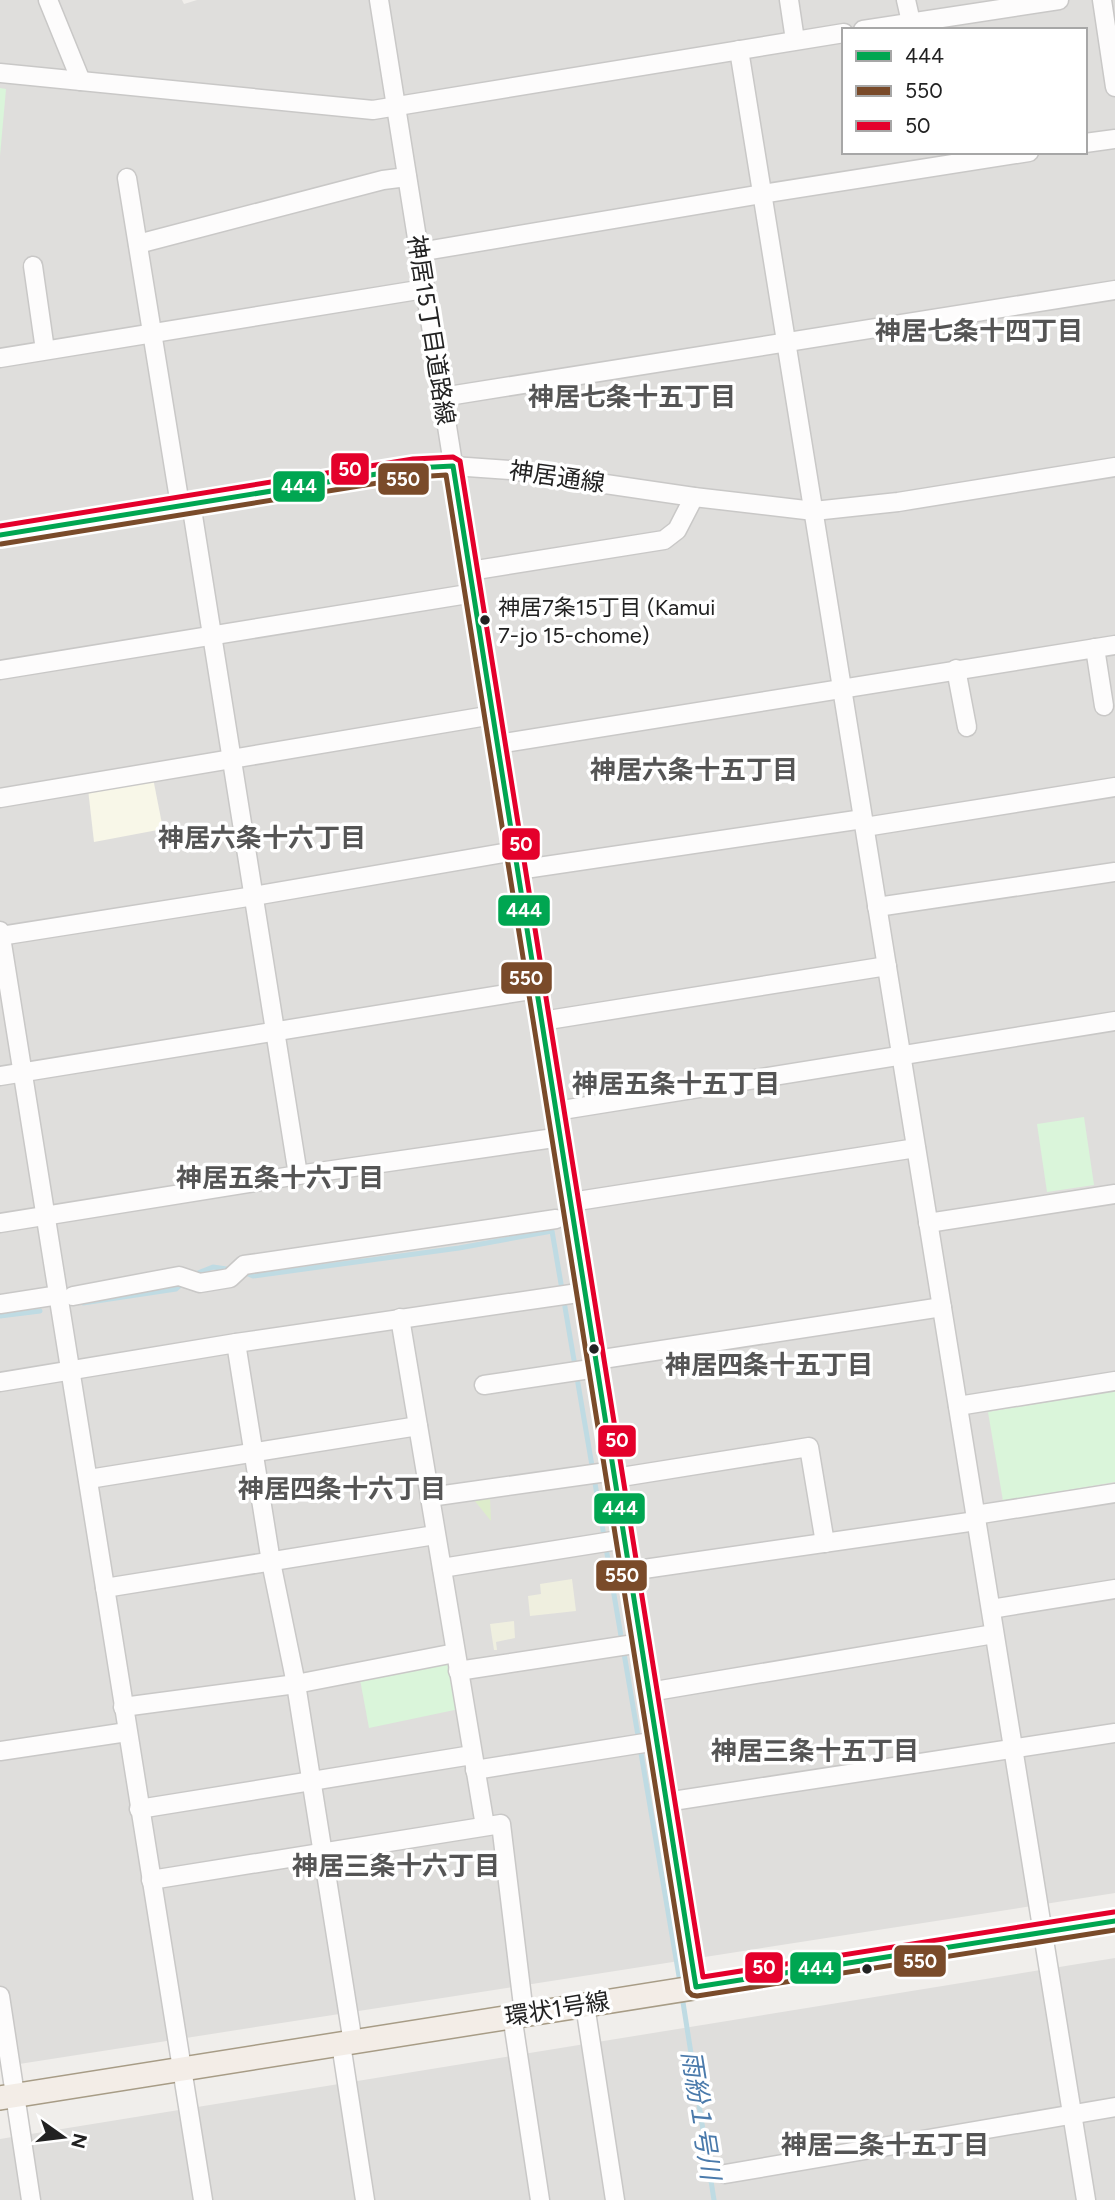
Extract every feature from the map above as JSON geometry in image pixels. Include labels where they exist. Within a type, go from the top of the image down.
[{"type":"main road","name":"環状1号線","points":[[7,2097],[1115,1921]]},
{"type":"street","points":[[48,0],[81,81]]},
{"type":"street","name":"神居15丁目道路線","points":[[379,0],[696,1987]]},
{"type":"street","points":[[789,0],[795,40]]},
{"type":"street","points":[[906,0],[911,22]]},
{"type":"street","points":[[875,28],[1059,0]]},
{"type":"street","points":[[1102,0],[1115,88]]},
{"type":"street","points":[[0,73],[373,110],[842,33]]},
{"type":"street","points":[[739,50],[1086,2200]]},
{"type":"street","points":[[1087,143],[1115,139]]},
{"type":"street","points":[[419,252],[1015,154]]},
{"type":"street","points":[[138,244],[383,180],[407,177]]},
{"type":"street","points":[[127,178],[153,333],[213,636],[298,1175]]},
{"type":"street","points":[[33,267],[45,350]]},
{"type":"street","points":[[0,358],[424,289]]},
{"type":"street","points":[[442,397],[1115,290]]},
{"type":"street","name":"神居通線","points":[[0,535],[414,468],[453,466],[510,470],[694,497],[814,511],[898,502],[1115,467]]},
{"type":"street","points":[[470,571],[664,540],[677,530],[694,497]]},
{"type":"street","points":[[0,670],[474,593]]},
{"type":"street","points":[[498,744],[1115,645]]},
{"type":"street","points":[[1095,648],[1104,706]]},
{"type":"street","points":[[956,669],[967,726]]},
{"type":"street","points":[[0,798],[493,715]]},
{"type":"street","points":[[518,870],[1115,787]]},
{"type":"street","points":[[203,2200],[139,1809],[89,1479],[69,1372],[66,1296],[46,1216],[0,934],[254,896],[515,850]]},
{"type":"street","points":[[877,907],[1115,872]]},
{"type":"street","points":[[542,1021],[887,966]]},
{"type":"street","points":[[0,1076],[537,989]]},
{"type":"street","points":[[556,1111],[1115,1021]]},
{"type":"street","points":[[0,1223],[298,1175],[561,1137]]},
{"type":"street","points":[[571,1202],[916,1149]]},
{"type":"street","points":[[928,1223],[1115,1194]]},
{"type":"street","points":[[0,1304],[66,1296],[179,1276],[201,1283],[230,1278],[244,1265],[556,1219]]},
{"type":"street","points":[[0,1382],[236,1343],[585,1292]]},
{"type":"street","points":[[484,1385],[942,1307]]},
{"type":"street","points":[[400,1318],[485,1826]]},
{"type":"street","points":[[236,1343],[271,1562],[296,1684],[322,1852],[365,2200]]},
{"type":"street","points":[[958,1406],[1115,1381]]},
{"type":"street","points":[[89,1479],[418,1426]]},
{"type":"street","points":[[430,1497],[809,1447],[825,1543]]},
{"type":"street","points":[[630,1571],[825,1543],[1115,1493]]},
{"type":"street","points":[[105,1588],[435,1535]]},
{"type":"street","points":[[442,1568],[625,1539]]},
{"type":"street","points":[[990,1609],[1115,1589]]},
{"type":"street","points":[[649,1692],[994,1634]]},
{"type":"street","points":[[458,1671],[641,1643]]},
{"type":"street","points":[[123,1707],[296,1684],[455,1653]]},
{"type":"street","points":[[0,1751],[127,1732]]},
{"type":"street","points":[[667,1802],[1115,1732]]},
{"type":"street","points":[[139,1809],[310,1781],[657,1741]]},
{"type":"street","points":[[152,1880],[501,1824],[518,2014],[540,2200]]},
{"type":"street","points":[[0,1996],[7,2097],[31,2200]]},
{"type":"street","points":[[585,2005],[615,2200]]},
{"type":"street","points":[[724,2174],[1115,2107]]},
{"type":"shaded area","points":[[0,0],[182,0],[184,4],[197,0],[1115,0],[1115,1893],[0,2067]]},
{"type":"shaded area","points":[[153,778],[163,829],[94,842],[88,789]]},
{"type":"shaded area","points":[[1115,1958],[1115,2200],[0,2200],[0,2139]]},
{"type":"green space","points":[[0,88],[6,89],[0,156]]},
{"type":"green space","points":[[1084,1117],[1094,1185],[1047,1192],[1037,1124]]},
{"type":"green space","points":[[1115,1391],[1115,1482],[1003,1501],[988,1412]]},
{"type":"green space","points":[[490,1498],[491,1521],[474,1500]]},
{"type":"green space","points":[[572,1579],[576,1611],[530,1616],[528,1596],[541,1594],[540,1584]]},
{"type":"green space","points":[[514,1621],[515,1638],[496,1642],[497,1650],[494,1650],[490,1624]]},
{"type":"green space","points":[[452,1656],[464,1708],[369,1728],[359,1674]]},
{"type":"waterway","points":[[243,1272],[253,1276],[459,1248],[552,1231],[680,1982]]},
{"type":"waterway","points":[[193,1275],[213,1267],[233,1270]]},
{"type":"waterway","points":[[83,1303],[176,1289],[185,1281]]},
{"type":"waterway","points":[[0,1316],[40,1311]]},
{"type":"waterway","name":"雨紛１号川","points":[[682,1996],[714,2200]]},
{"type":"transit line","name":"50","points":[[0,526],[413,459],[453,457],[460,461],[703,1977],[1114,1912]]},
{"type":"transit line","name":"444","points":[[0,535],[414,468],[453,466],[696,1987],[1115,1921]]},
{"type":"transit line","name":"550","points":[[1,544],[415,477],[446,475],[688,1991],[697,1996],[1115,1930]]},
{"type":"place","name":"神居7条15丁目 (Kamui 7-jo 15-chome)","points":[[485,620]]},
{"type":"district","name":"神居七条十四丁目","points":[[979,331]]},
{"type":"district","name":"神居七条十五丁目","points":[[632,397]]},
{"type":"district","name":"神居六条十五丁目","points":[[694,770]]},
{"type":"district","name":"神居六条十六丁目","points":[[262,838]]},
{"type":"district","name":"神居五条十五丁目","points":[[676,1084]]},
{"type":"district","name":"神居五条十六丁目","points":[[280,1178]]},
{"type":"district","name":"神居四条十五丁目","points":[[769,1365]]},
{"type":"district","name":"神居四条十六丁目","points":[[342,1489]]},
{"type":"district","name":"神居三条十五丁目","points":[[815,1751]]},
{"type":"district","name":"神居三条十六丁目","points":[[396,1866]]},
{"type":"district","name":"神居二条十五丁目","points":[[885,2145]]}]
